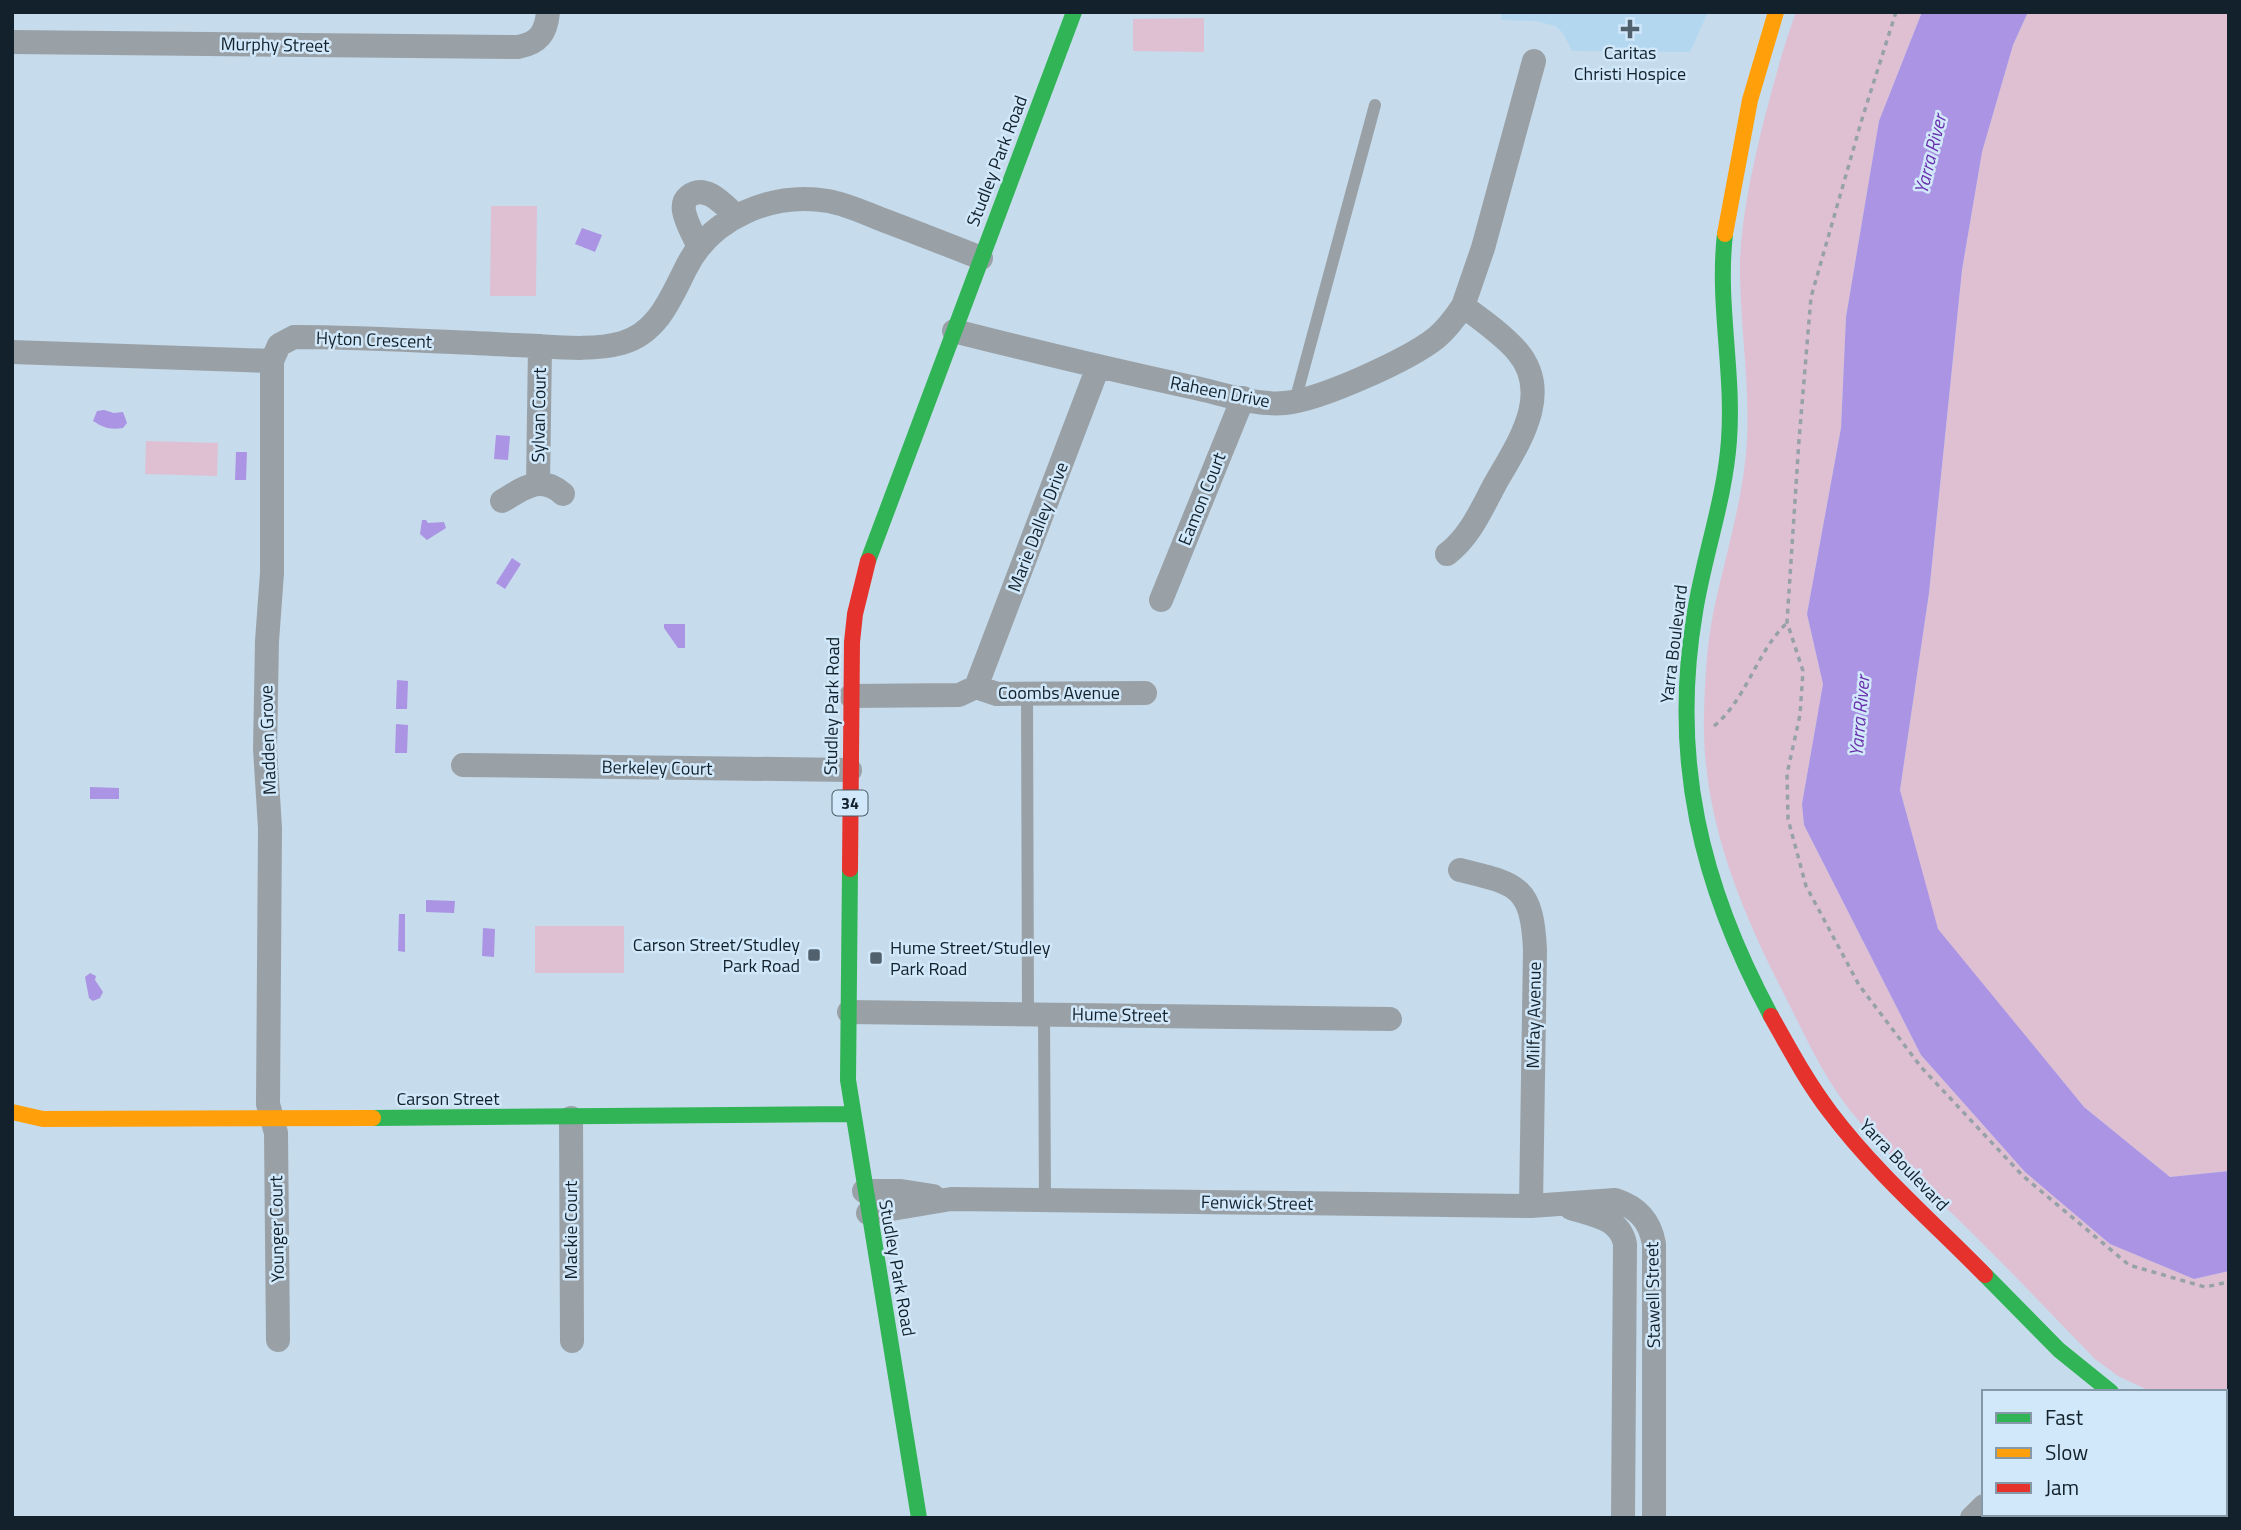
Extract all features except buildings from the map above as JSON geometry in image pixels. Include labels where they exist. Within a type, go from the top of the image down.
[{"type":"main road","name":"Studley Park Road","points":[[919,1518],[852,1114],[848,1071],[852,642],[862,582],[871,550],[1074,12]]},
{"type":"main road","name":"Yarra Boulevard","points":[[1776,12],[1745,124],[1732,185],[1723,252],[1722,306],[1729,406],[1727,462],[1694,617],[1686,681],[1688,769],[1702,848],[1729,928],[1749,971],[1795,1058],[1835,1119],[1885,1176],[2044,1335],[2107,1390]]},
{"type":"main road","name":"Carson Street","points":[[12,1112],[43,1119],[571,1118],[852,1114]]},
{"type":"main road","name":"Carson Street","points":[[12,1126],[43,1119]]},
{"type":"street","name":"Murphy Street","points":[[12,42],[518,47],[538,41],[544,33],[548,12]]},
{"type":"street","name":"Raheen Drive","points":[[954,331],[1098,367],[1272,403],[1295,401],[1338,388],[1435,339],[1451,324],[1464,306],[1483,248],[1534,61]]},
{"type":"street","points":[[699,247],[683,207],[691,194],[706,192],[736,216]]},
{"type":"street","name":"Hyton Crescent","points":[[272,361],[279,345],[294,337],[540,346],[612,346],[626,342],[656,322],[667,308],[699,247],[717,229],[753,208],[774,203],[814,199],[831,201],[981,258]]},
{"type":"street","points":[[1447,554],[1468,533],[1520,440],[1533,407],[1528,369],[1518,353],[1464,306]]},
{"type":"street","name":"Sylvan Court","points":[[538,484],[540,346]]},
{"type":"street","points":[[12,352],[272,361]]},
{"type":"street","name":"Madden Grove","points":[[272,361],[272,573],[267,641],[265,749],[270,828],[268,1104],[272,1119]]},
{"type":"street","name":"Marie Dalley Drive","points":[[976,687],[1098,367]]},
{"type":"street","name":"Eamon Court","points":[[1161,600],[1243,398]]},
{"type":"street","name":"Sylvan Court","points":[[502,501],[525,487],[538,484],[548,484],[563,494]]},
{"type":"street","name":"Coombs Avenue","points":[[851,696],[958,695],[976,687],[997,694],[1145,693]]},
{"type":"street","name":"Berkeley Court","points":[[463,765],[850,770]]},
{"type":"street","name":"Milfay Avenue","points":[[1460,870],[1510,884],[1527,901],[1531,914],[1535,950],[1531,1206]]},
{"type":"street","name":"Hume Street","points":[[849,1012],[1390,1019]]},
{"type":"street","name":"Mackie Court","points":[[571,1118],[572,1341]]},
{"type":"street","name":"Younger Court","points":[[272,1119],[276,1133],[278,1340]]},
{"type":"street","name":"Fenwick Street","points":[[866,1202],[901,1191],[951,1199],[1564,1205]]},
{"type":"street","name":"Stawell Street","points":[[1564,1205],[1615,1200],[1626,1203],[1639,1212],[1652,1230],[1654,1518]]},
{"type":"street","name":"Stawell Street","points":[[1564,1205],[1605,1219],[1618,1227],[1625,1244],[1623,1518]]},
{"type":"lane","points":[[1295,401],[1375,105]]},
{"type":"lane","points":[[1027,695],[1036,1014],[1045,1200]]},
{"type":"path","points":[[1896,12],[1811,297],[1798,440],[1787,622],[1803,671],[1800,715],[1787,774],[1788,819],[1806,886],[1859,985],[1920,1067],[2023,1176],[2129,1265],[2204,1287],[2229,1282]]},
{"type":"path","points":[[1707,732],[1727,715],[1773,636],[1787,622]]},
{"type":"shaded area","name":"Caritas Christi Hospice","points":[[1501,12],[1708,12],[1690,52],[1572,51],[1563,33],[1555,26],[1536,21],[1501,20]]},
{"type":"shaded area","points":[[1796,12],[1922,12],[1879,121],[1846,317],[1841,428],[1807,614],[1823,684],[1802,804],[1804,825],[1921,1055],[2025,1172],[2110,1244],[2194,1279],[2229,1271],[2229,1406],[2227,1390],[2148,1390],[2118,1376],[2095,1359],[1866,1129],[1834,1088],[1810,1047],[1755,935],[1728,864],[1709,790],[1705,752],[1707,661],[1714,609],[1738,504],[1747,440],[1740,282],[1743,225],[1764,120]]},
{"type":"shaded area","points":[[2028,12],[2229,12],[2229,1171],[2170,1177],[2084,1107],[1937,929],[1900,790],[1929,593],[1962,270],[1982,152],[2013,45]]},
{"type":"shaded area","points":[[1204,18],[1204,52],[1133,51],[1133,19]]},
{"type":"shaded area","points":[[491,206],[537,206],[536,296],[490,296]]},
{"type":"shaded area","points":[[146,441],[218,443],[217,476],[145,474]]},
{"type":"shaded area","points":[[535,926],[624,926],[624,973],[535,973]]},
{"type":"water","name":"Yarra River","points":[[1922,12],[2028,12],[2013,45],[1982,152],[1962,270],[1929,593],[1900,790],[1938,929],[2084,1107],[2170,1177],[2229,1171],[2229,1271],[2194,1279],[2110,1244],[2025,1172],[1921,1055],[1804,825],[1802,804],[1823,684],[1807,614],[1841,428],[1846,317],[1879,121]]},
{"type":"water","points":[[582,228],[602,235],[595,252],[575,244]]},
{"type":"water","points":[[97,411],[123,412],[127,423],[123,428],[114,429],[93,421]]},
{"type":"water","points":[[496,435],[510,436],[508,460],[494,459]]},
{"type":"water","points":[[236,452],[247,452],[246,480],[235,480]]},
{"type":"water","points":[[422,520],[428,523],[444,522],[446,528],[427,540],[420,534]]},
{"type":"water","points":[[512,558],[521,564],[505,589],[496,583]]},
{"type":"water","points":[[664,624],[685,624],[685,648],[678,648]]},
{"type":"water","points":[[397,680],[408,681],[407,709],[396,709]]},
{"type":"water","points":[[396,724],[408,725],[407,753],[395,753]]},
{"type":"water","points":[[90,787],[119,788],[119,799],[90,799]]},
{"type":"water","points":[[426,900],[455,901],[454,913],[426,912]]},
{"type":"water","points":[[399,914],[405,914],[405,952],[398,951]]},
{"type":"water","points":[[483,928],[495,929],[494,957],[482,956]]},
{"type":"water","points":[[90,973],[96,976],[95,980],[103,992],[100,998],[93,1001],[89,998],[85,977]]},
{"type":"traffic: fast","points":[[868,561],[1074,12]]},
{"type":"traffic: fast","points":[[1725,234],[1723,286],[1729,440],[1719,505],[1695,612],[1688,666],[1686,719],[1697,820],[1710,870],[1726,919],[1771,1016]]},
{"type":"traffic: fast","points":[[850,869],[848,1080],[919,1518]]},
{"type":"traffic: fast","points":[[373,1118],[852,1114]]},
{"type":"traffic: fast","points":[[1985,1275],[2059,1350],[2109,1390]]},
{"type":"traffic: slow","points":[[1725,234],[1750,100],[1776,12]]},
{"type":"traffic: slow","points":[[12,1112],[43,1119],[373,1118]]},
{"type":"traffic: jam","points":[[850,869],[852,642],[855,614],[868,561]]},
{"type":"traffic: jam","points":[[1771,1016],[1814,1089],[1847,1134],[1885,1176],[1985,1275]]},
{"type":"place","name":"Caritas Christi Hospice","points":[[1630,29]]},
{"type":"place","name":"Carson Street/Studley Park Road","points":[[814,955]]},
{"type":"place","name":"Hume Street/Studley Park Road","points":[[876,958]]}]
